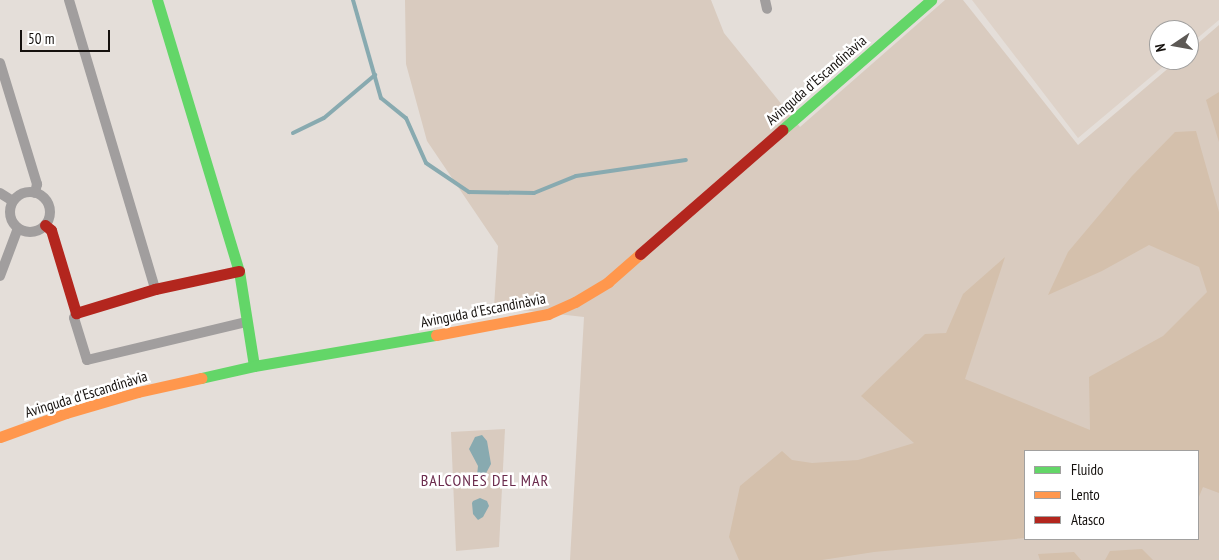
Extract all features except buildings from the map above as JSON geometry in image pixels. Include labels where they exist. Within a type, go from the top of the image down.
[{"type":"street","points":[[69,0],[155,288]]},
{"type":"street","points":[[157,0],[239,271],[254,366]]},
{"type":"street","name":"Avinguda d'Escandinàvia","points":[[0,437],[66,413],[138,392],[254,366],[524,320],[548,314],[575,302],[608,282],[931,0]]},
{"type":"street","points":[[0,63],[37,184],[35,193]]},
{"type":"street","points":[[0,193],[13,201]]},
{"type":"street","points":[[35,193],[41,196],[48,207],[49,213],[45,225],[29,232],[18,228],[11,218],[11,207],[13,201],[23,194],[35,193]]},
{"type":"street","points":[[45,225],[51,230],[76,313],[74,318],[87,360],[246,322]]},
{"type":"street","points":[[0,276],[18,228]]},
{"type":"street","points":[[76,313],[155,288],[239,271]]},
{"type":"shaded area","points":[[405,0],[711,0],[724,33],[800,127],[945,0],[963,0],[1078,145],[1166,70],[1199,70],[1199,42],[1219,25],[1219,560],[570,560],[584,317],[494,307],[498,246],[427,141],[406,64]]},
{"type":"shaded area","points":[[972,0],[1219,0],[1219,20],[1199,37],[1199,20],[1149,20],[1149,70],[1159,70],[1078,138]]},
{"type":"shaded area","points":[[1219,92],[1219,142],[1206,100]]},
{"type":"shaded area","points":[[1196,131],[1219,212],[1219,493],[1203,487],[1199,497],[1199,450],[1024,450],[1024,538],[874,552],[822,560],[739,560],[729,537],[740,486],[782,451],[792,460],[812,463],[858,460],[914,443],[861,396],[925,334],[946,333],[963,294],[1005,257],[965,379],[1090,430],[1089,377],[1163,336],[1207,292],[1199,267],[1149,245],[1102,271],[1048,295],[1068,252],[1132,176],[1175,132]]},
{"type":"shaded area","points":[[505,429],[499,547],[456,551],[451,432]]},
{"type":"shaded area","points":[[1142,549],[1153,560],[1105,560],[1110,551]]},
{"type":"shaded area","points":[[1074,552],[1081,560],[1040,560],[1038,554]]},
{"type":"water","points":[[482,435],[487,441],[491,464],[484,477],[486,485],[479,487],[476,485],[478,466],[469,449],[475,437]]},
{"type":"water","points":[[480,498],[487,501],[489,506],[483,517],[478,520],[473,514],[472,503]]},
{"type":"waterway","points":[[353,0],[381,98],[406,118],[426,163],[469,192],[534,193],[576,176],[686,160]]},
{"type":"waterway","points":[[293,133],[324,118],[375,75]]},
{"type":"traffic: fast","points":[[157,0],[239,271],[254,366]]},
{"type":"traffic: fast","points":[[782,130],[931,0]]},
{"type":"traffic: fast","points":[[201,378],[254,366],[436,335]]},
{"type":"traffic: slow","points":[[436,335],[548,314],[575,302],[608,282],[640,254]]},
{"type":"traffic: slow","points":[[0,437],[66,413],[138,392],[201,378]]},
{"type":"traffic: jam","points":[[640,254],[782,130]]},
{"type":"traffic: jam","points":[[45,225],[51,230],[76,313],[155,289],[239,271]]},
{"type":"district","name":"BALCONES DEL MAR","points":[[485,480]]}]
